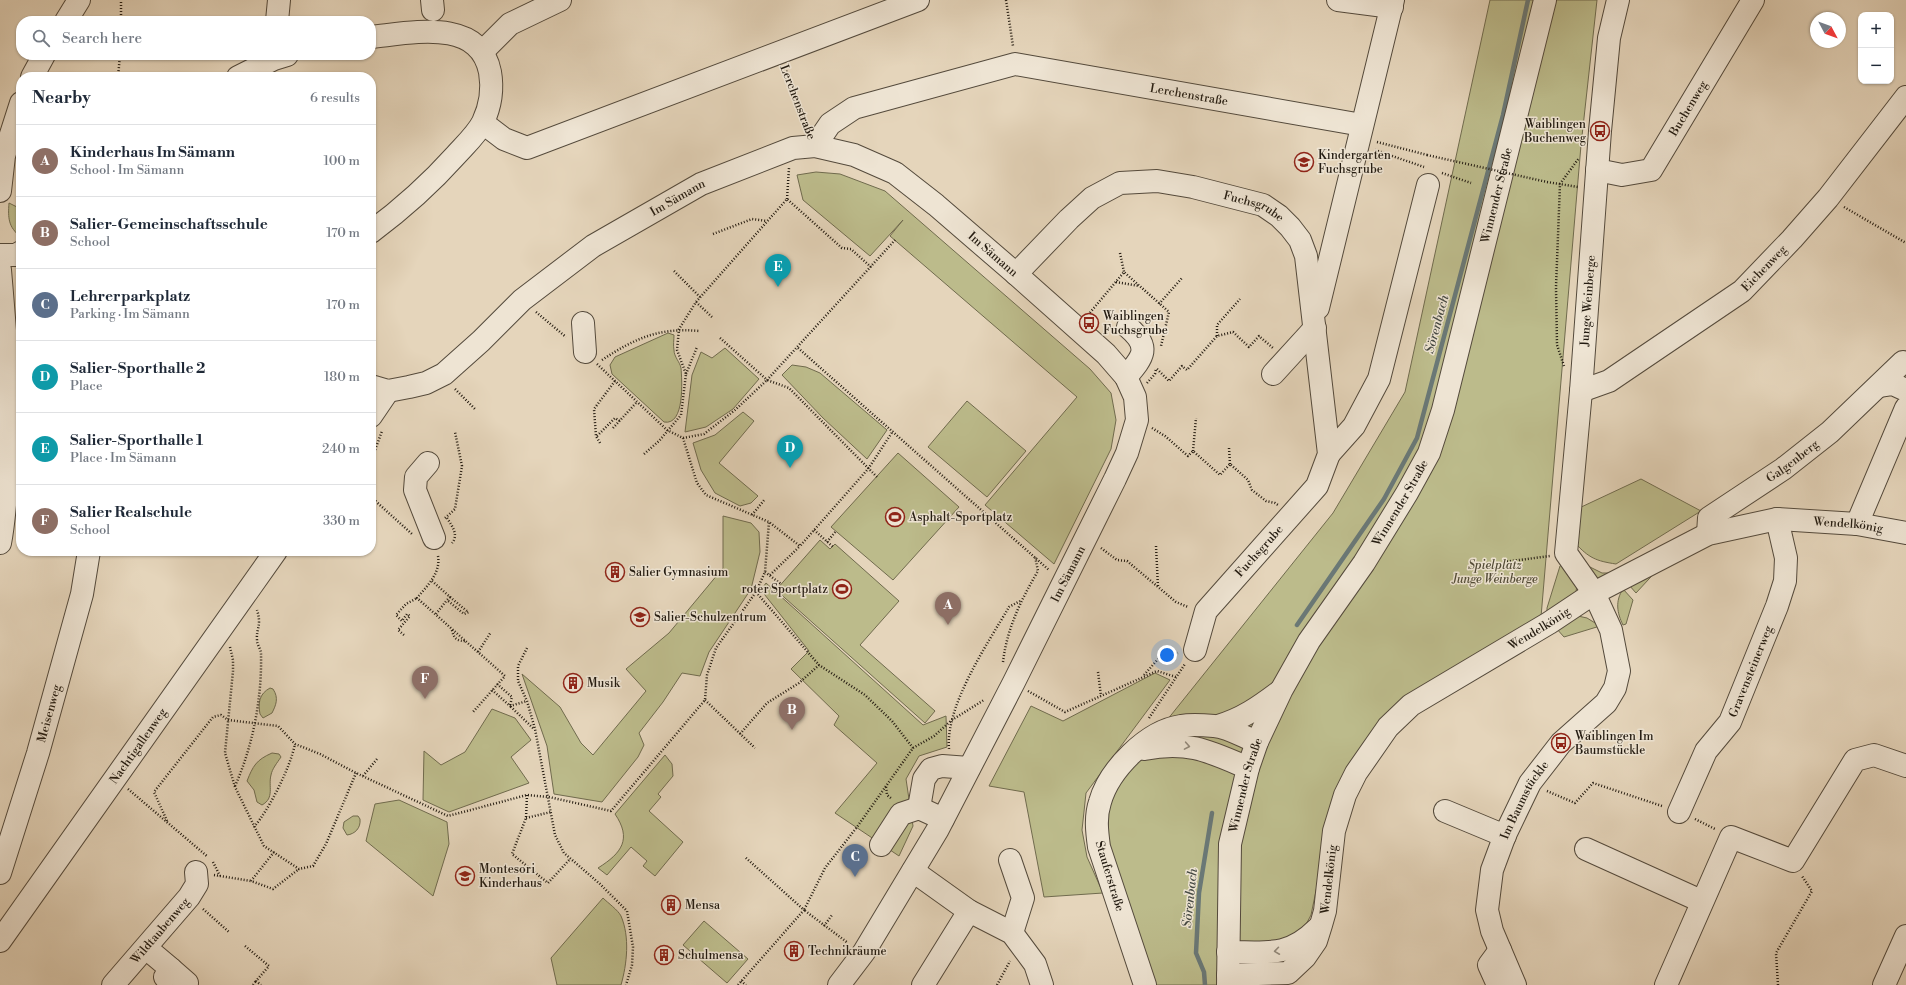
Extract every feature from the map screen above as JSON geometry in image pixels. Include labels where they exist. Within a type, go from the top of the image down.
[{"type":"street","points":[[69,16],[79,0]]},
{"type":"street","points":[[278,16],[279,0]]},
{"type":"street","points":[[483,51],[510,24],[560,0]]},
{"type":"street","name":"Lerchenstraße","points":[[483,123],[504,139],[527,148],[918,0]]},
{"type":"street","points":[[1278,379],[1315,333],[1359,135],[1392,4],[1338,0]]},
{"type":"street","name":"Winnender Straße","points":[[1228,980],[1230,844],[1248,768],[1257,742],[1282,689],[1309,641],[1368,557],[1407,493],[1429,453],[1443,410],[1545,0]]},
{"type":"street","name":"Junge Weinberge","points":[[1594,593],[1566,553],[1581,391],[1597,170],[1609,38],[1618,0]]},
{"type":"street","name":"Buchenweg","points":[[1597,170],[1622,175],[1651,170],[1753,0]]},
{"type":"street","points":[[376,37],[423,32],[442,32],[460,37],[472,42],[483,51],[489,66],[492,82],[490,103],[483,123],[467,144],[421,191],[376,228]]},
{"type":"street","points":[[35,72],[41,60]]},
{"type":"street","points":[[248,72],[271,60]]},
{"type":"street","name":"Lerchenstraße","points":[[815,146],[830,124],[854,108],[1015,64],[1359,135]]},
{"type":"street","name":"Eichenweg","points":[[1581,391],[1609,381],[1742,291],[1792,239],[1828,198],[1906,97]]},
{"type":"street","points":[[0,191],[4,156],[16,119]]},
{"type":"street","name":"Im Sämann","points":[[380,388],[426,383],[444,374],[481,341],[522,300],[593,246],[701,184],[793,148],[815,146],[854,155],[895,173],[1016,274],[1106,354],[1126,377],[1135,397],[1137,420],[1127,453],[1087,536],[970,768],[914,871],[864,952],[840,985]]},
{"type":"street","name":"Fuchsgrube","points":[[1194,650],[1206,611],[1317,486],[1329,454],[1354,426],[1379,379],[1431,175]]},
{"type":"street","name":"Fuchsgrube","points":[[1016,274],[1068,219],[1092,198],[1120,183],[1157,181],[1193,187],[1263,205],[1279,216],[1300,240],[1306,256],[1329,454]]},
{"type":"street","points":[[0,255],[16,255]]},
{"type":"street","points":[[0,270],[9,369],[10,448],[3,527],[0,543]]},
{"type":"street","points":[[583,323],[590,358]]},
{"type":"street","points":[[1126,377],[1138,363],[1143,350],[1140,337],[1128,327]]},
{"type":"street","name":"Galgenberg","points":[[1708,534],[1709,518],[1782,469],[1830,432],[1880,386],[1903,362]]},
{"type":"street","points":[[1880,386],[1893,384],[1906,390]]},
{"type":"street","points":[[377,422],[380,388]]},
{"type":"street","points":[[1857,524],[1906,408]]},
{"type":"street","points":[[428,463],[416,477],[415,490],[434,538]]},
{"type":"street","name":"Wendelkönig","points":[[1266,985],[1288,973],[1305,957],[1316,941],[1325,911],[1334,831],[1345,795],[1356,773],[1388,727],[1411,705],[1549,623],[1594,593],[1708,534],[1777,519],[1857,524],[1906,533]]},
{"type":"street","name":"Gravensteinerweg","points":[[1679,812],[1706,751],[1730,722],[1777,606],[1785,581],[1786,558],[1777,519]]},
{"type":"street","name":"Meisenweg","points":[[0,874],[38,753],[78,609],[88,556]]},
{"type":"street","name":"Nachtigallenweg","points":[[2,935],[272,556]]},
{"type":"street","name":"Im Baumstückle","points":[[1515,985],[1492,931],[1487,910],[1492,870],[1505,836],[1530,783],[1544,763],[1582,722],[1606,702],[1615,688],[1619,671],[1611,630],[1594,593]]},
{"type":"street","name":"Stauferstraße","points":[[1145,985],[1099,847],[1096,825],[1100,803],[1107,784],[1119,766],[1147,742],[1180,726],[1218,726],[1241,718],[1282,689]]},
{"type":"street","name":"Stauferstraße","points":[[1218,726],[1257,742]]},
{"type":"street","points":[[1135,751],[1161,746],[1180,745],[1206,749],[1248,768]]},
{"type":"street","points":[[1666,985],[1701,901],[1731,837],[1793,861],[1855,760],[1874,755],[1906,766]]},
{"type":"street","points":[[919,808],[924,779],[931,769],[942,766],[970,768]]},
{"type":"street","points":[[881,845],[901,814],[919,808],[943,818]]},
{"type":"street","points":[[1445,811],[1505,836]]},
{"type":"street","points":[[1586,849],[1701,901]]},
{"type":"street","points":[[1010,860],[1023,898],[1016,938]]},
{"type":"street","points":[[914,871],[969,912],[1016,938],[1035,964],[1042,985]]},
{"type":"street","name":"Wildtaubenweg","points":[[113,985],[189,897],[197,884],[196,872]]},
{"type":"street","points":[[923,985],[969,912]]},
{"type":"street","name":"Wendelkönig","points":[[1228,952],[1274,952],[1291,949],[1306,940],[1321,925]]},
{"type":"street","points":[[1884,985],[1906,936]]},
{"type":"street","points":[[146,948],[174,976]]},
{"type":"street","points":[[1498,985],[1489,965],[1500,950]]},
{"type":"street","points":[[1228,980],[1288,973]]},
{"type":"path","points":[[120,16],[121,0]]},
{"type":"path","points":[[1006,0],[1015,64]]},
{"type":"path","name":"Lerchenstraße","points":[[779,52],[815,146]]},
{"type":"path","points":[[118,72],[120,60]]},
{"type":"path","points":[[1359,135],[1427,155],[1547,182],[1581,187]]},
{"type":"path","points":[[1359,135],[1431,175],[1472,183]]},
{"type":"path","points":[[686,374],[677,350],[678,329],[700,297],[787,199],[790,166]]},
{"type":"path","points":[[1560,184],[1556,286],[1557,345],[1565,370]]},
{"type":"path","points":[[1828,198],[1906,243]]},
{"type":"path","points":[[787,199],[842,248],[851,249],[871,267]]},
{"type":"path","points":[[714,234],[752,219],[767,221]]},
{"type":"path","points":[[522,300],[590,358],[667,430],[683,438],[704,434],[735,410],[798,348],[895,240]]},
{"type":"path","points":[[1120,253],[1124,272]]},
{"type":"path","points":[[674,271],[700,297]]},
{"type":"path","points":[[1159,304],[1182,278]]},
{"type":"path","points":[[1116,282],[1140,286]]},
{"type":"path","points":[[1217,336],[1218,325],[1240,299]]},
{"type":"path","points":[[696,302],[712,317]]},
{"type":"path","points":[[590,358],[659,331],[678,329],[699,331]]},
{"type":"path","points":[[1156,369],[1169,381],[1182,366],[1187,370],[1217,336],[1233,332],[1249,347],[1259,336],[1277,352]]},
{"type":"path","points":[[720,338],[767,380],[789,388],[877,477]]},
{"type":"path","points":[[644,454],[659,441],[681,415],[686,374],[697,347]]},
{"type":"path","points":[[798,348],[1044,566]]},
{"type":"path","points":[[600,443],[596,436],[594,409],[615,382]]},
{"type":"path","points":[[453,386],[476,410]]},
{"type":"path","points":[[613,428],[636,402]]},
{"type":"path","points":[[596,436],[615,418],[620,421]]},
{"type":"path","points":[[1137,420],[1165,436],[1188,456],[1193,451],[1196,418]]},
{"type":"path","points":[[770,575],[800,546],[868,468],[893,431]]},
{"type":"path","points":[[455,432],[462,466],[456,502]]},
{"type":"path","points":[[683,438],[697,483],[706,495],[769,522],[800,546]]},
{"type":"path","points":[[1228,448],[1230,464],[1248,480],[1252,490],[1266,501],[1275,503],[1290,517]]},
{"type":"path","points":[[1193,451],[1220,475],[1230,464]]},
{"type":"path","points":[[752,515],[765,499]]},
{"type":"path","points":[[376,502],[417,539],[434,538],[439,562],[435,576],[418,598],[406,604],[396,616],[402,621],[408,614],[410,616],[398,630],[404,635]]},
{"type":"path","points":[[167,821],[154,792],[213,717],[221,715],[228,720],[278,726],[295,744],[320,754],[356,773],[448,816],[527,795],[549,797],[611,811],[705,700],[707,676],[716,648],[756,592],[765,572],[769,522]]},
{"type":"path","points":[[814,530],[833,547]]},
{"type":"path","points":[[827,542],[836,531]]},
{"type":"path","points":[[1087,536],[1117,560],[1127,561],[1176,602],[1185,604],[1203,621]]},
{"type":"path","points":[[1156,546],[1158,587]]},
{"type":"path","points":[[1034,556],[1038,571],[1021,601],[1004,650],[1001,674],[1065,712],[1157,671],[1176,677]]},
{"type":"path","points":[[1504,562],[1551,556]]},
{"type":"path","points":[[765,572],[781,584]]},
{"type":"path","points":[[432,581],[469,612],[464,614],[447,600]]},
{"type":"path","points":[[756,592],[818,666],[866,695],[892,721],[913,748]]},
{"type":"path","points":[[436,614],[450,597]]},
{"type":"path","points":[[418,598],[505,676],[474,712]]},
{"type":"path","points":[[949,755],[948,742],[952,720],[963,689],[1005,613],[1009,607],[1021,601]]},
{"type":"path","points":[[235,787],[242,770],[255,723],[262,653],[257,640],[260,620],[255,604]]},
{"type":"path","points":[[452,629],[453,637],[458,641],[466,642]]},
{"type":"path","points":[[478,652],[491,632]]},
{"type":"path","points":[[217,634],[227,642],[232,650],[233,660],[224,753],[235,787],[264,846],[299,869]]},
{"type":"path","points":[[527,648],[518,666],[518,681],[527,701],[535,729],[558,844],[570,859],[600,884],[627,910],[632,947],[632,965],[626,985]]},
{"type":"path","points":[[1146,721],[1194,650]]},
{"type":"path","points":[[1143,677],[1159,658]]},
{"type":"path","points":[[740,734],[767,703],[799,683],[818,666]]},
{"type":"path","points":[[1098,672],[1101,696]]},
{"type":"path","points":[[497,684],[512,697],[510,706]]},
{"type":"path","points":[[492,690],[535,729]]},
{"type":"path","points":[[705,700],[755,748]]},
{"type":"path","points":[[738,985],[804,910],[825,868],[857,827],[913,748],[934,736],[952,720],[985,700]]},
{"type":"path","points":[[510,706],[527,701]]},
{"type":"path","points":[[254,827],[266,810],[292,757],[295,744]]},
{"type":"path","points":[[363,776],[377,760]]},
{"type":"path","points":[[124,786],[210,859],[220,876],[251,881],[273,889],[299,869],[313,866],[326,844],[356,773]]},
{"type":"path","points":[[1546,791],[1575,803],[1593,783],[1679,812],[1731,837]]},
{"type":"path","points":[[527,795],[526,818],[512,854],[548,883],[570,859]]},
{"type":"path","points":[[526,818],[551,812]]},
{"type":"path","points":[[251,881],[274,852]]},
{"type":"path","points":[[745,856],[804,910],[848,943]]},
{"type":"path","points":[[1778,985],[1776,953],[1812,891],[1793,861]]},
{"type":"path","points":[[202,908],[229,932]]},
{"type":"path","points":[[824,926],[832,915]]},
{"type":"path","points":[[997,985],[1016,938]]},
{"type":"path","points":[[245,946],[269,966],[253,985]]},
{"type":"path","points":[[256,981],[261,985]]},
{"type":"path","points":[[741,981],[746,985]]},
{"type":"green space","name":"Spielplatz Junge Weinberge","points":[[1490,0],[1597,0],[1581,145],[1541,617],[1407,700],[1336,794],[1311,915],[1289,957],[1260,974],[1259,985],[1154,985],[1108,846],[1109,798],[1127,770],[1333,513],[1405,392]]},
{"type":"green space","points":[[816,172],[840,174],[885,191],[1090,369],[1111,393],[1116,420],[1111,449],[1054,564],[985,505],[1077,397],[890,236],[903,220],[870,256],[803,200],[797,175]]},
{"type":"green space","points":[[9,203],[16,206],[16,232],[11,226]]},
{"type":"green space","points":[[668,333],[674,335],[674,353],[681,368],[682,391],[679,410],[676,417],[671,421],[664,422],[612,374],[610,365],[615,357]]},
{"type":"green space","points":[[725,348],[759,379],[733,409],[706,427],[685,432],[692,375],[701,352],[712,358]]},
{"type":"green space","points":[[792,365],[806,367],[820,373],[887,430],[867,459],[823,418],[782,375]]},
{"type":"green space","points":[[967,401],[1026,451],[987,497],[928,447]]},
{"type":"green space","points":[[743,412],[754,421],[719,463],[758,496],[751,503],[740,506],[715,493],[701,470],[693,443],[715,435]]},
{"type":"green space","name":"Asphalt-Sportplatz","points":[[898,453],[959,507],[893,580],[831,527]]},
{"type":"green space","points":[[1641,479],[1701,511],[1616,564],[1603,562],[1584,552],[1575,543],[1577,509]]},
{"type":"green space","points":[[723,516],[751,523],[759,532],[760,552],[751,589],[709,652],[700,676],[682,673],[663,702],[639,733],[644,745],[638,757],[602,802],[554,794],[547,746],[522,674],[560,707],[581,743],[593,755],[646,691],[626,669],[669,633],[723,568]]},
{"type":"green space","name":"roter Sportplatz","points":[[820,540],[830,549],[835,544],[899,601],[860,645],[935,711],[925,723],[776,590]]},
{"type":"green space","points":[[1564,563],[1577,584],[1576,592],[1547,613],[1547,608],[1560,566]]},
{"type":"green space","points":[[1588,566],[1602,573],[1608,573],[1611,577],[1595,580]]},
{"type":"green space","points":[[1661,566],[1636,593],[1629,585]]},
{"type":"green space","points":[[766,583],[923,725],[946,716],[947,747],[919,756],[906,779],[913,826],[899,856],[835,813],[877,763],[834,725],[839,716],[791,669],[809,651],[761,590]]},
{"type":"green space","points":[[1623,589],[1633,600],[1626,624],[1623,625],[1619,616],[1618,602]]},
{"type":"green space","points":[[1578,616],[1587,618],[1600,626],[1564,637],[1556,628]]},
{"type":"green space","points":[[1155,673],[1170,680],[1086,793],[1082,830],[1087,857],[1103,893],[1044,897],[1024,792],[989,786],[1031,706],[1063,721]]},
{"type":"green space","points":[[270,688],[275,692],[276,704],[272,713],[263,718],[260,714],[260,699],[266,690]]},
{"type":"green space","points":[[492,709],[515,718],[531,740],[511,757],[529,783],[449,812],[423,800],[424,751],[441,765],[465,752]]},
{"type":"green space","points":[[272,753],[279,754],[281,757],[275,766],[270,779],[270,795],[266,802],[262,805],[257,802],[254,790],[247,781],[256,764],[262,758]]},
{"type":"green space","points":[[665,755],[672,764],[673,776],[658,794],[661,797],[649,811],[683,842],[655,876],[643,866],[647,861],[631,847],[607,875],[598,868],[613,857],[618,851],[622,845],[623,838],[623,831],[615,814]]},
{"type":"green space","points":[[399,800],[447,822],[449,844],[433,896],[366,841],[375,804]]},
{"type":"green space","points":[[353,816],[358,816],[360,819],[360,825],[355,832],[347,835],[343,828],[344,822]]},
{"type":"green space","points":[[603,898],[620,914],[626,933],[627,950],[621,985],[557,985],[551,958]]},
{"type":"green space","points":[[704,921],[748,959],[727,983],[683,945]]},
{"type":"waterway","name":"Sörenbach","points":[[1297,625],[1384,499],[1417,438],[1503,115],[1528,0]]},
{"type":"waterway","name":"Sörenbach","points":[[1205,985],[1204,972],[1196,953],[1199,893],[1212,813]]},
{"type":"place","name":"Waiblingen Buchenweg","points":[[1600,131]]},
{"type":"place","name":"Kindergarten Fuchsgrube","points":[[1304,162]]},
{"type":"place","name":"Salier-Sporthalle 1","points":[[778,287]]},
{"type":"place","name":"Waiblingen Fuchsgrube","points":[[1089,323]]},
{"type":"place","name":"Salier-Sporthalle 2","points":[[790,468]]},
{"type":"place","name":"Asphalt-Sportplatz","points":[[895,517]]},
{"type":"place","name":"Salier Gymnasium","points":[[615,572]]},
{"type":"place","name":"roter Sportplatz","points":[[842,589]]},
{"type":"place","name":"Salier-Schulzentrum","points":[[640,617]]},
{"type":"place","name":"Kinderhaus Im Sämann","points":[[948,625]]},
{"type":"place","name":"Musik","points":[[573,683]]},
{"type":"place","name":"Salier Realschule","points":[[425,699]]},
{"type":"place","name":"Salier-Gemeinschaftsschule","points":[[792,730]]},
{"type":"place","name":"Waiblingen Im Baumstückle","points":[[1561,743]]},
{"type":"place","name":"Montesori Kinderhaus","points":[[465,876]]},
{"type":"place","name":"Lehrerparkplatz","points":[[855,877]]},
{"type":"place","name":"Mensa","points":[[671,905]]},
{"type":"place","name":"Technikräume","points":[[794,951]]},
{"type":"place","name":"Schulmensa","points":[[664,955]]}]
